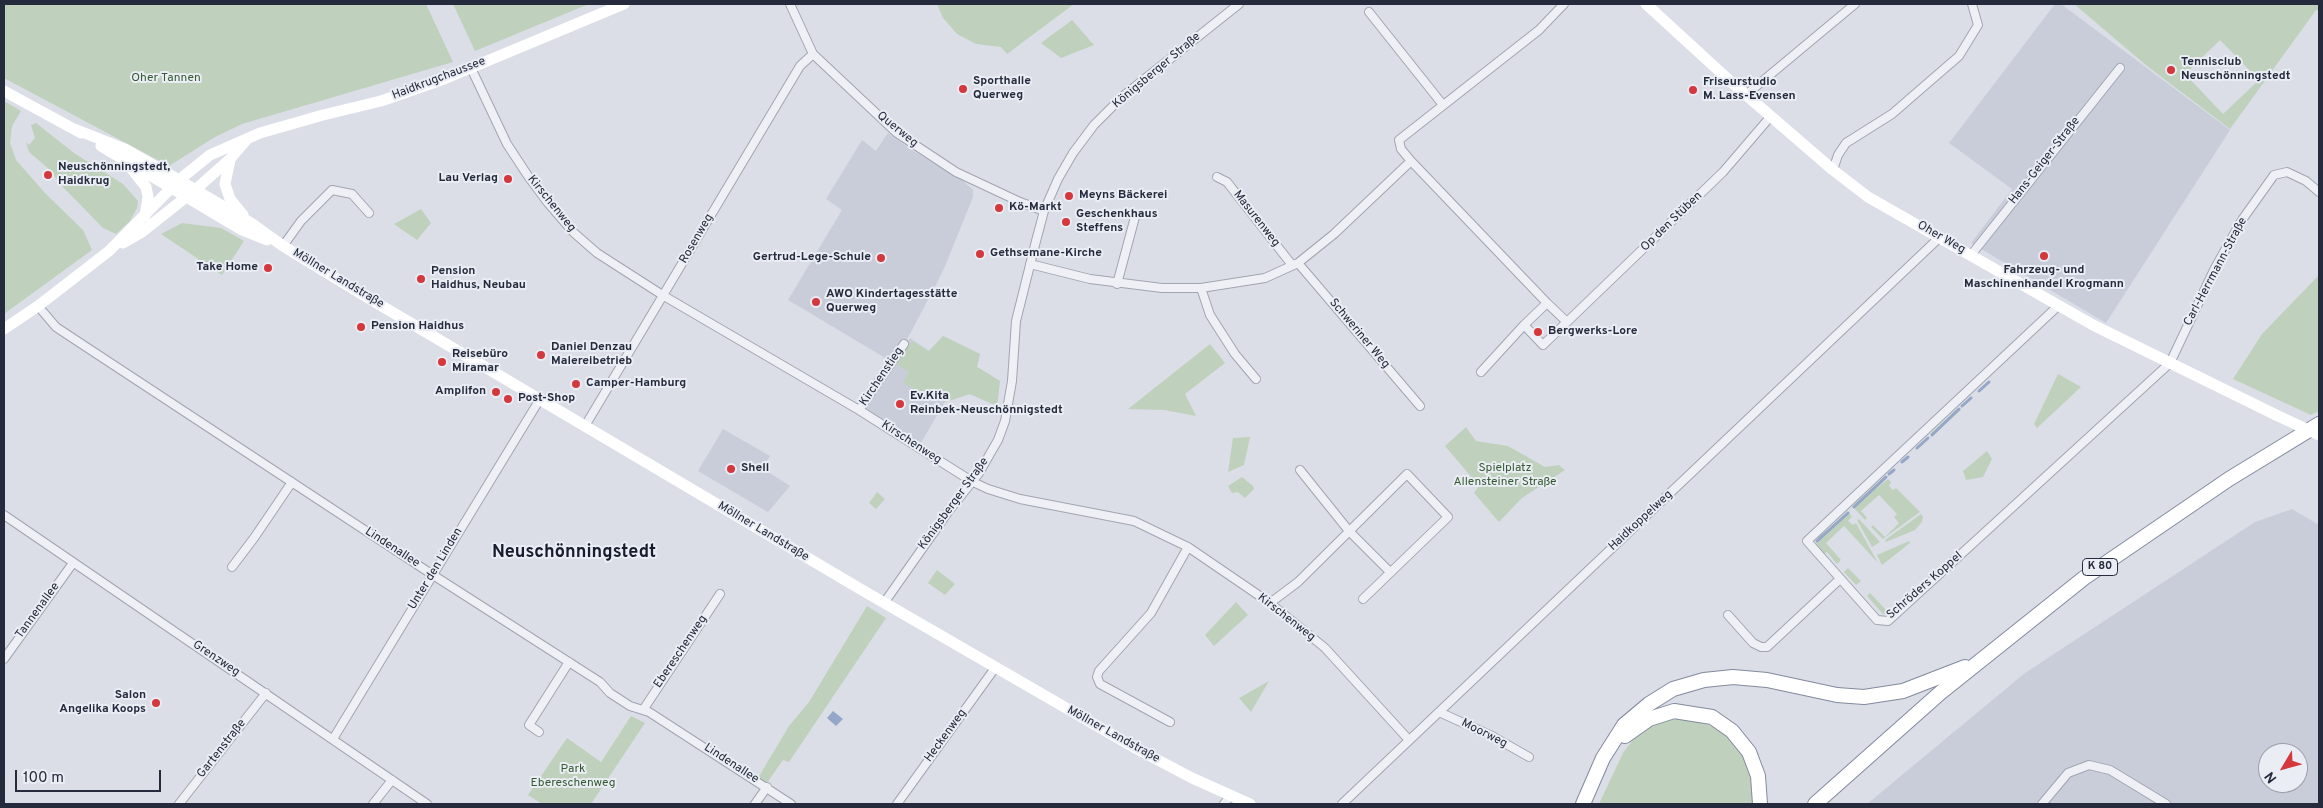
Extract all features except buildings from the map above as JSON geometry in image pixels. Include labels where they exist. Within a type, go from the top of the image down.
[{"type":"highway","name":"K 80","points":[[1815,804],[1867,756],[1978,662],[2084,578],[2229,479],[2319,424]]},
{"type":"highway","points":[[1583,804],[1602,758],[1624,725],[1649,704],[1673,689],[1704,680],[1733,677],[1767,680],[1820,693],[1864,697],[1903,691],[1978,662]]},
{"type":"highway","points":[[1589,804],[1605,766],[1620,741],[1639,724],[1649,718],[1674,711],[1712,717],[1732,731],[1741,741],[1755,764],[1760,804]]},
{"type":"main road","name":"Haidkrugchaussee","points":[[109,251],[175,184],[210,155],[249,137],[323,115],[381,102],[471,68],[624,4]]},
{"type":"main road","name":"Oher Weg","points":[[1646,4],[1730,81],[1833,170],[1882,206],[1940,237],[2058,306],[2319,435]]},
{"type":"main road","name":"Möllner Landstraße","points":[[4,91],[77,130],[120,158],[175,184]]},
{"type":"main road","name":"Möllner Landstraße","points":[[77,130],[124,149],[242,230],[283,246]]},
{"type":"main road","points":[[4,329],[38,306],[109,251],[142,232],[230,159],[249,137]]},
{"type":"main road","points":[[120,158],[146,187],[148,197],[145,216]]},
{"type":"main road","points":[[230,159],[225,178],[228,193],[235,205],[252,223]]},
{"type":"main road","name":"Möllner Landstraße","points":[[190,193],[252,223],[283,246],[995,668],[1227,800],[1250,804]]},
{"type":"street","name":"Querweg","points":[[790,4],[813,54],[897,132],[934,159],[964,176],[1020,202],[1044,210]]},
{"type":"street","name":"Königsberger Straße","points":[[884,603],[948,512],[973,482],[986,462],[1005,421],[1012,381],[1016,320],[1030,264],[1044,210],[1073,153],[1094,125],[1122,97],[1239,4]]},
{"type":"street","points":[[1564,4],[1538,30],[1399,140],[1401,149],[1411,161],[1567,322]]},
{"type":"street","points":[[1747,94],[1855,4]]},
{"type":"street","points":[[1833,170],[1838,155],[1846,143],[1892,114],[1960,56],[1978,25],[1972,4]]},
{"type":"street","points":[[1369,12],[1443,106]]},
{"type":"street","name":"Rosenweg","points":[[585,426],[800,66],[813,54]]},
{"type":"street","name":"Kirschenweg","points":[[471,68],[507,144],[548,203],[573,232],[598,253],[664,296],[859,410],[973,482],[1020,499],[1134,521],[1188,547],[1270,603],[1324,648],[1409,740]]},
{"type":"street","name":"Hans-Geiger-Straße","points":[[1971,255],[2120,68]]},
{"type":"street","name":"Op den Stüben","points":[[1524,325],[1543,345],[1723,172],[1771,116]]},
{"type":"street","points":[[1030,264],[1117,284],[1162,288],[1201,288],[1265,278],[1295,264],[1334,234],[1411,161]]},
{"type":"street","name":"Carl-Herrmann-Straße","points":[[2170,363],[2224,252],[2242,220],[2274,175],[2286,172],[2306,181],[2319,191]]},
{"type":"street","name":"Masurenweg","points":[[1217,177],[1227,182],[1295,264]]},
{"type":"street","points":[[283,246],[301,221],[332,190],[352,194],[368,213]]},
{"type":"street","points":[[1117,284],[1135,217]]},
{"type":"street","name":"Haidkoppelweg","points":[[1342,804],[1940,237]]},
{"type":"street","name":"Schweriner Weg","points":[[1295,264],[1420,406]]},
{"type":"street","points":[[1201,288],[1210,315],[1235,354],[1256,379]]},
{"type":"street","points":[[1481,372],[1524,325],[1548,303]]},
{"type":"street","name":"Lindenallee","points":[[38,306],[56,327],[433,575],[600,682],[610,693],[630,706],[649,712],[791,804]]},
{"type":"street","name":"Schröders Koppel","points":[[2058,306],[1807,541],[1877,620],[1888,621],[2170,363]]},
{"type":"street","name":"Kirchenstieg","points":[[859,410],[904,344]]},
{"type":"street","name":"Unter den Linden","points":[[333,739],[540,399]]},
{"type":"street","points":[[1300,470],[1348,531],[1390,572]]},
{"type":"street","points":[[1270,603],[1298,582],[1407,474],[1448,517],[1363,599]]},
{"type":"street","points":[[232,567],[292,482]]},
{"type":"street","name":"Grenzweg","points":[[4,515],[73,564],[266,693],[427,804]]},
{"type":"street","points":[[1170,722],[1100,684],[1097,677],[1099,671],[1151,613],[1188,547]]},
{"type":"street","name":"Tannenallee","points":[[4,659],[73,564]]},
{"type":"street","points":[[1728,615],[1753,643],[1761,647],[1767,647],[1840,579]]},
{"type":"street","name":"Ebereschenweg","points":[[643,710],[720,594]]},
{"type":"street","points":[[539,732],[528,725],[569,662]]},
{"type":"street","name":"Heckenweg","points":[[897,804],[995,668]]},
{"type":"street","name":"Gartenstraße","points":[[179,804],[266,693]]},
{"type":"street","name":"Moorweg","points":[[1439,712],[1492,736],[1529,757]]},
{"type":"street","points":[[2042,804],[2068,773],[2089,765],[2110,770],[2166,804]]},
{"type":"street","points":[[373,804],[392,780]]},
{"type":"street","points":[[755,804],[767,787]]},
{"type":"shaded area","points":[[2055,4],[2061,4],[2230,130],[2106,323],[1971,243],[2012,189],[1949,143]]},
{"type":"shaded area","name":"Gertrud-Lege-Schule","points":[[888,133],[910,149],[962,180],[973,190],[973,197],[943,271],[910,334],[892,362],[788,300],[842,210],[826,199],[862,140],[876,151]]},
{"type":"shaded area","points":[[943,336],[980,354],[977,367],[1000,381],[997,406],[970,394],[945,402],[919,446],[862,410],[910,338],[929,351]]},
{"type":"shaded area","name":"Shell","points":[[723,429],[770,456],[762,468],[790,486],[768,512],[698,471]]},
{"type":"shaded area","points":[[2292,509],[2319,525],[2319,804],[1867,804],[2025,673],[2255,522]]},
{"type":"green space","name":"Oher Tannen","points":[[4,4],[426,4],[453,62],[242,124],[215,137],[169,166],[4,78]]},
{"type":"green space","points":[[453,4],[589,4],[475,51]]},
{"type":"green space","points":[[937,4],[1074,4],[1007,54],[1001,47],[976,44],[957,34],[943,18]]},
{"type":"green space","name":"Tennisclub Neuschönningstedt","points":[[2074,4],[2319,4],[2319,11],[2316,10],[2230,129],[2147,66]],"holes":[[[2220,40],[2259,80],[2223,114],[2185,74]]]},
{"type":"green space","points":[[1072,20],[1094,45],[1061,58],[1041,43]]},
{"type":"green space","points":[[4,101],[21,111],[12,126],[10,143],[16,160],[45,193],[83,230],[92,250],[4,314]]},
{"type":"green space","points":[[36,123],[74,153],[123,184],[138,201],[137,208],[130,221],[116,234],[103,228],[61,185],[49,169],[29,152],[26,142],[29,145],[35,138],[31,125]]},
{"type":"green space","points":[[421,209],[431,223],[417,240],[394,224]]},
{"type":"green space","points":[[182,223],[221,228],[244,241],[222,275],[161,234]]},
{"type":"green space","points":[[2319,275],[2319,411],[2311,415],[2233,379],[2262,334]]},
{"type":"green space","points":[[943,336],[980,354],[977,367],[1000,381],[997,406],[970,394],[945,402],[932,391],[927,398],[903,382],[909,372],[896,364],[912,341],[929,351]]},
{"type":"green space","points":[[1210,344],[1225,363],[1185,394],[1196,416],[1164,410],[1128,409]]},
{"type":"green space","points":[[2058,374],[2081,387],[2037,428],[2034,424]]},
{"type":"green space","points":[[1958,408],[1961,410],[1932,436],[1930,434]]},
{"type":"green space","name":"Spielplatz Allensteiner Straße","points":[[1466,427],[1476,441],[1508,446],[1545,467],[1559,465],[1565,470],[1522,498],[1499,522],[1474,493],[1479,486],[1445,446]]},
{"type":"green space","points":[[1250,437],[1244,465],[1228,472],[1233,438]]},
{"type":"green space","points":[[1987,451],[1992,459],[1983,477],[1966,480],[1963,471]]},
{"type":"green space","points":[[1885,476],[1887,478],[1876,489],[1888,479],[1891,482],[1889,486],[1893,490],[1896,488],[1920,512],[1883,539],[1871,527],[1873,525],[1885,537],[1899,523],[1894,517],[1897,514],[1879,495],[1861,511],[1867,518],[1865,520],[1852,506]]},
{"type":"green space","points":[[1242,477],[1254,489],[1245,498],[1238,492],[1232,493],[1228,486]]},
{"type":"green space","points":[[877,492],[885,499],[876,509],[869,503]]},
{"type":"green space","points":[[1848,511],[1852,517],[1848,521],[1853,525],[1856,523],[1878,563],[1844,526],[1826,543],[1841,560],[1837,564],[1827,552],[1824,554],[1816,546],[1819,532],[1824,533]]},
{"type":"green space","points":[[1921,514],[1923,517],[1922,522],[1915,530],[1886,542],[1885,540]]},
{"type":"green space","points":[[1859,519],[1880,542],[1872,547],[1857,520]]},
{"type":"green space","points":[[1909,541],[1910,543],[1882,565],[1877,555]]},
{"type":"green space","points":[[1848,568],[1861,581],[1856,585],[1844,572]]},
{"type":"green space","points":[[937,570],[955,584],[945,595],[928,583]]},
{"type":"green space","points":[[1870,593],[1888,612],[1887,614],[1883,614],[1867,596]]},
{"type":"green space","points":[[1236,602],[1248,615],[1214,646],[1205,635]]},
{"type":"green space","points":[[867,606],[886,618],[789,762],[783,760],[767,783],[758,778],[789,726],[809,702]]},
{"type":"green space","points":[[1269,681],[1251,712],[1239,698]]},
{"type":"green space","name":"Park Ebereschenweg","points":[[631,716],[645,723],[591,804],[542,804],[528,795],[567,738],[601,762]]},
{"type":"green space","points":[[1675,718],[1691,719],[1716,728],[1732,740],[1744,755],[1751,772],[1753,804],[1599,804],[1623,753],[1636,736],[1654,725]]},
{"type":"water","points":[[833,711],[843,719],[836,726],[827,718]]},
{"type":"waterway","points":[[1979,391],[1989,382]]},
{"type":"waterway","points":[[1962,406],[1971,398]]},
{"type":"waterway","points":[[1932,435],[1959,409]]},
{"type":"waterway","points":[[1917,448],[1928,438]]},
{"type":"waterway","points":[[1902,462],[1908,457]]},
{"type":"waterway","points":[[1889,474],[1894,470]]},
{"type":"waterway","points":[[1854,507],[1886,477]]},
{"type":"waterway","points":[[1817,541],[1848,513]]},
{"type":"place","name":"Tennisclub Neuschönningstedt","points":[[2171,70]]},
{"type":"place","name":"Sporthalle Querweg","points":[[963,89]]},
{"type":"place","name":"Friseurstudio M. Lass-Evensen","points":[[1693,90]]},
{"type":"place","name":"Neuschönningstedt, Haidkrug","points":[[48,175]]},
{"type":"place","name":"Lau Verlag","points":[[508,179]]},
{"type":"place","name":"Meyns Bäckerei","points":[[1069,196]]},
{"type":"place","name":"Kö-Markt","points":[[999,208]]},
{"type":"place","name":"Geschenkhaus Steffens","points":[[1066,222]]},
{"type":"place","name":"Gethsemane-Kirche","points":[[980,254]]},
{"type":"place","name":"Fahrzeug- und Maschinenhandel Krogmann","points":[[2044,256]]},
{"type":"place","name":"Gertrud-Lege-Schule","points":[[881,258]]},
{"type":"place","name":"Take Home","points":[[268,268]]},
{"type":"place","name":"Pension Haidhus, Neubau","points":[[421,279]]},
{"type":"place","name":"AWO Kindertagesstätte Querweg","points":[[816,302]]},
{"type":"place","name":"Pension Haidhus","points":[[361,327]]},
{"type":"place","name":"Bergwerks-Lore","points":[[1538,332]]},
{"type":"place","name":"Daniel Denzau Malereibetrieb","points":[[541,355]]},
{"type":"place","name":"Reisebüro Miramar","points":[[442,362]]},
{"type":"place","name":"Camper-Hamburg","points":[[576,384]]},
{"type":"place","name":"Amplifon","points":[[496,392]]},
{"type":"place","name":"Post-Shop","points":[[508,399]]},
{"type":"place","name":"Ev.Kita Reinbek-Neuschönnigstedt","points":[[900,404]]},
{"type":"place","name":"Shell","points":[[731,469]]},
{"type":"place","name":"Salon Angelika Koops","points":[[156,703]]},
{"type":"district","name":"Neuschönningstedt","points":[[574,553]]}]
